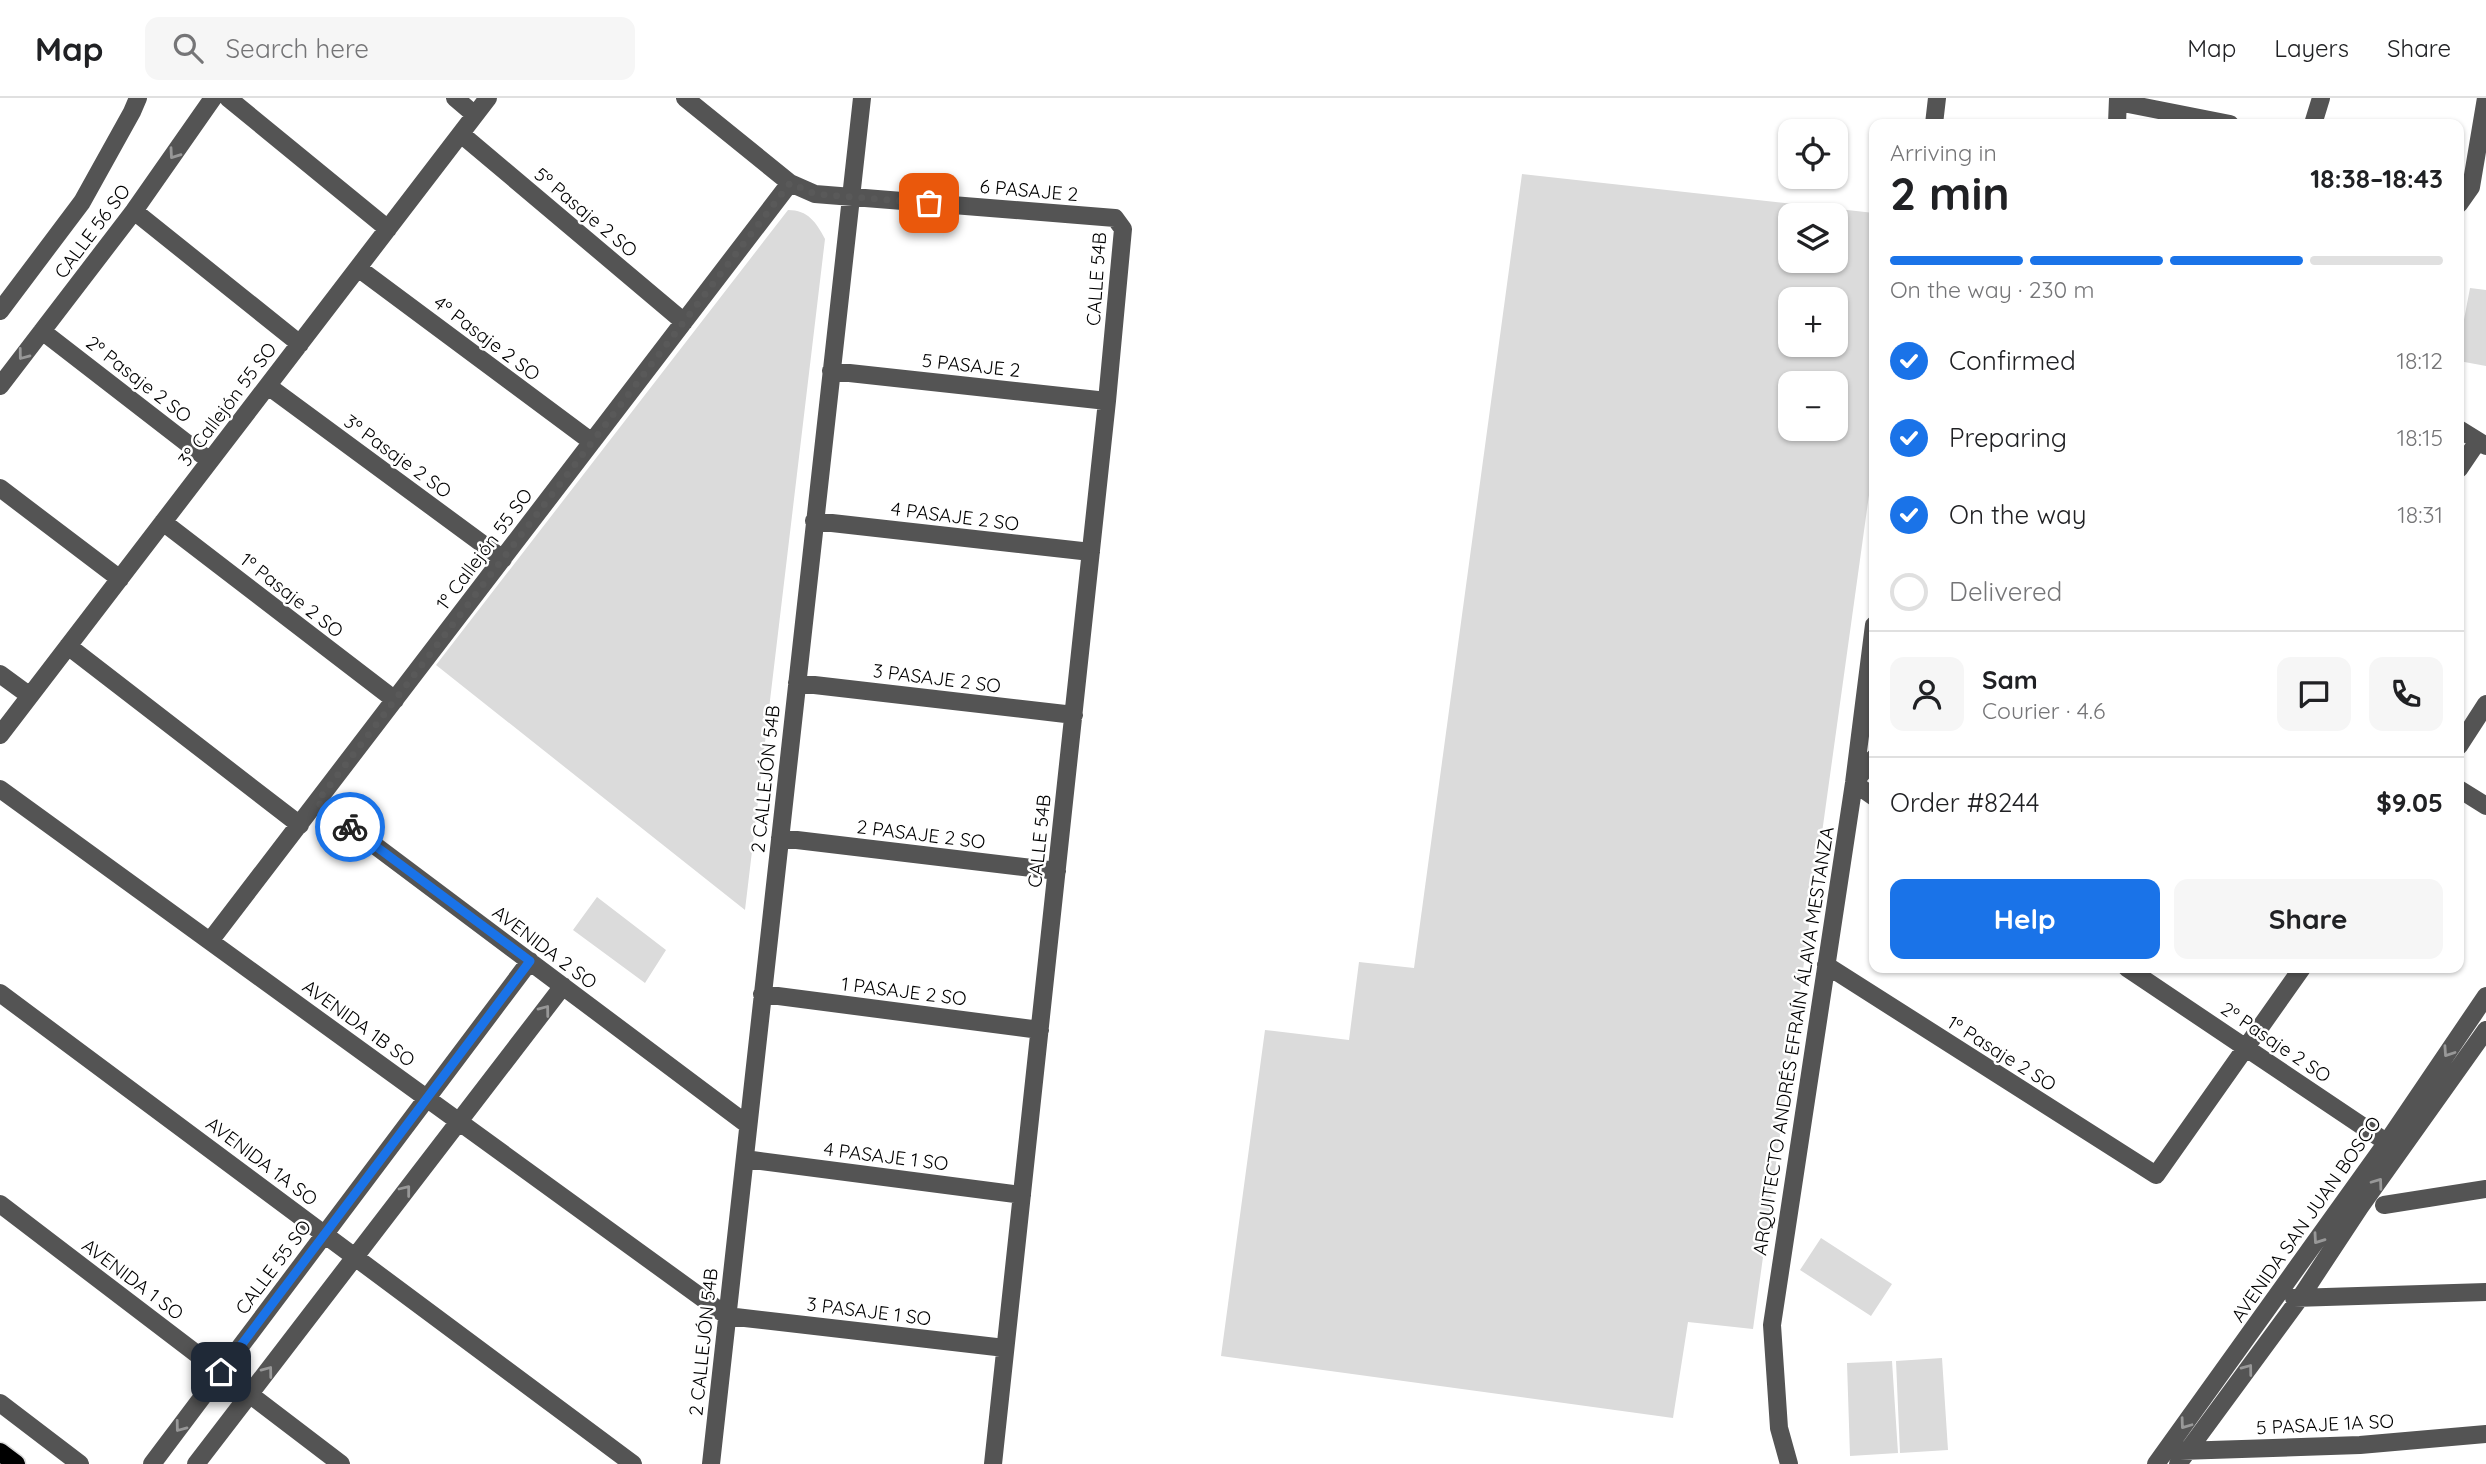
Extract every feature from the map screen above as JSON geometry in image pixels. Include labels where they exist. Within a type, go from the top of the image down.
[{"type":"main road","points":[[0,1452],[16,1464]]},
{"type":"street","points":[[0,311],[82,201],[138,98]]},
{"type":"street","name":"CALLE 56 SO","points":[[0,386],[134,211],[214,98]]},
{"type":"street","points":[[229,98],[388,229]]},
{"type":"street","points":[[455,98],[475,115]]},
{"type":"street","name":"3º Callejón 55 SO","points":[[0,735],[488,98]]},
{"type":"street","name":"6 PASAJE 2","points":[[685,98],[790,183],[815,194],[1115,218],[1120,223]]},
{"type":"street","name":"2 CALLEJÓN 54B","points":[[711,1464],[862,98]]},
{"type":"street","points":[[1935,119],[1937,98]]},
{"type":"street","points":[[2315,119],[2321,98]]},
{"type":"street","points":[[2472,187],[2486,98]]},
{"type":"street","points":[[2117,119],[2118,100],[2207,119]]},
{"type":"street","name":"5º Pasaje 2 SO","points":[[461,134],[684,321]]},
{"type":"street","name":"1º Callejón 55 SO","points":[[210,942],[790,183]]},
{"type":"street","points":[[134,211],[300,344]]},
{"type":"street","name":"CALLE 54B","points":[[993,1464],[1107,401],[1123,229],[1120,223]]},
{"type":"street","name":"4º Pasaje 2 SO","points":[[358,268],[592,442]]},
{"type":"street","name":"2º Pasaje 2 SO","points":[[42,331],[210,461]]},
{"type":"street","name":"5 PASAJE 2","points":[[831,371],[1107,401]]},
{"type":"street","name":"3º Pasaje 2 SO","points":[[268,386],[503,559]]},
{"type":"street","points":[[2464,432],[2482,444],[2464,464]]},
{"type":"street","points":[[0,488],[120,579]]},
{"type":"street","name":"4 PASAJE 2 SO","points":[[814,521],[1091,552]]},
{"type":"street","name":"1º Pasaje 2 SO","points":[[163,522],[395,700]]},
{"type":"street","points":[[68,646],[300,825]]},
{"type":"street","name":"ARQUITECTO ANDRÉS EFRAÍN ÁLAVA MESTANZA","points":[[1789,1464],[1779,1427],[1772,1325],[1854,783],[1869,664]]},
{"type":"street","points":[[0,674],[30,696]]},
{"type":"street","name":"3 PASAJE 2 SO","points":[[797,682],[1073,715]]},
{"type":"street","points":[[2464,738],[2486,705]]},
{"type":"street","points":[[1869,764],[1854,783],[1869,794]]},
{"type":"street","name":"AVENIDA 1B SO","points":[[0,789],[727,1316]]},
{"type":"street","points":[[2464,792],[2486,806]]},
{"type":"street","name":"AVENIDA 2 SO","points":[[317,802],[748,1125]]},
{"type":"street","name":"2 PASAJE 2 SO","points":[[779,838],[1057,871]]},
{"type":"street","name":"CALLE 55 SO","points":[[152,1464],[530,961]]},
{"type":"street","name":"1º Pasaje 2 SO","points":[[1826,965],[2156,1175],[2245,1047]]},
{"type":"street","name":"2º Pasaje 2 SO","points":[[2134,973],[2394,1147]]},
{"type":"street","points":[[2245,1047],[2298,973]]},
{"type":"street","points":[[196,1464],[563,986]]},
{"type":"street","name":"AVENIDA 1A SO","points":[[0,994],[633,1464]]},
{"type":"street","name":"1 PASAJE 2 SO","points":[[762,994],[1040,1030]]},
{"type":"street","name":"AVENIDA SAN JUAN BOSCO","points":[[2172,1457],[2300,1298],[2360,1207],[2486,996]]},
{"type":"street","name":"AVENIDA SAN JUAN BOSCO","points":[[2172,1457],[2276,1298],[2486,1030]]},
{"type":"street","name":"4 PASAJE 1 SO","points":[[744,1159],[1022,1195]]},
{"type":"street","points":[[2384,1205],[2486,1189]]},
{"type":"street","name":"AVENIDA 1 SO","points":[[0,1205],[341,1464]]},
{"type":"street","points":[[2276,1298],[2486,1292]]},
{"type":"street","name":"3 PASAJE 1 SO","points":[[727,1316],[1005,1348]]},
{"type":"street","points":[[0,1403],[80,1464]]},
{"type":"street","name":"5 PASAJE 1A SO","points":[[2172,1457],[2486,1434]]},
{"type":"shaded area","points":[[1522,174],[1784,203],[1778,203],[1778,273],[1848,273],[1848,210],[1869,212],[1869,495],[1753,1329],[1688,1322],[1673,1418],[1221,1356],[1265,1030],[1349,1040],[1359,962],[1414,968]]},
{"type":"shaded area","points":[[788,210],[801,212],[811,218],[825,239],[745,910],[436,665]]},
{"type":"shaded area","points":[[2470,288],[2486,290],[2486,366],[2464,362],[2464,320]]},
{"type":"shaded area","points":[[597,897],[666,950],[645,983],[573,930]]},
{"type":"shaded area","points":[[1821,1238],[1892,1284],[1871,1316],[1800,1270]]},
{"type":"shaded area","points":[[1942,1358],[1948,1450],[1900,1453],[1896,1361]]},
{"type":"shaded area","points":[[1892,1361],[1898,1453],[1850,1456],[1847,1363]]},
{"type":"way so far","points":[[350,827],[317,802],[790,183],[815,194],[929,203]]},
{"type":"route","points":[[221,1372],[530,961],[350,827]]}]
